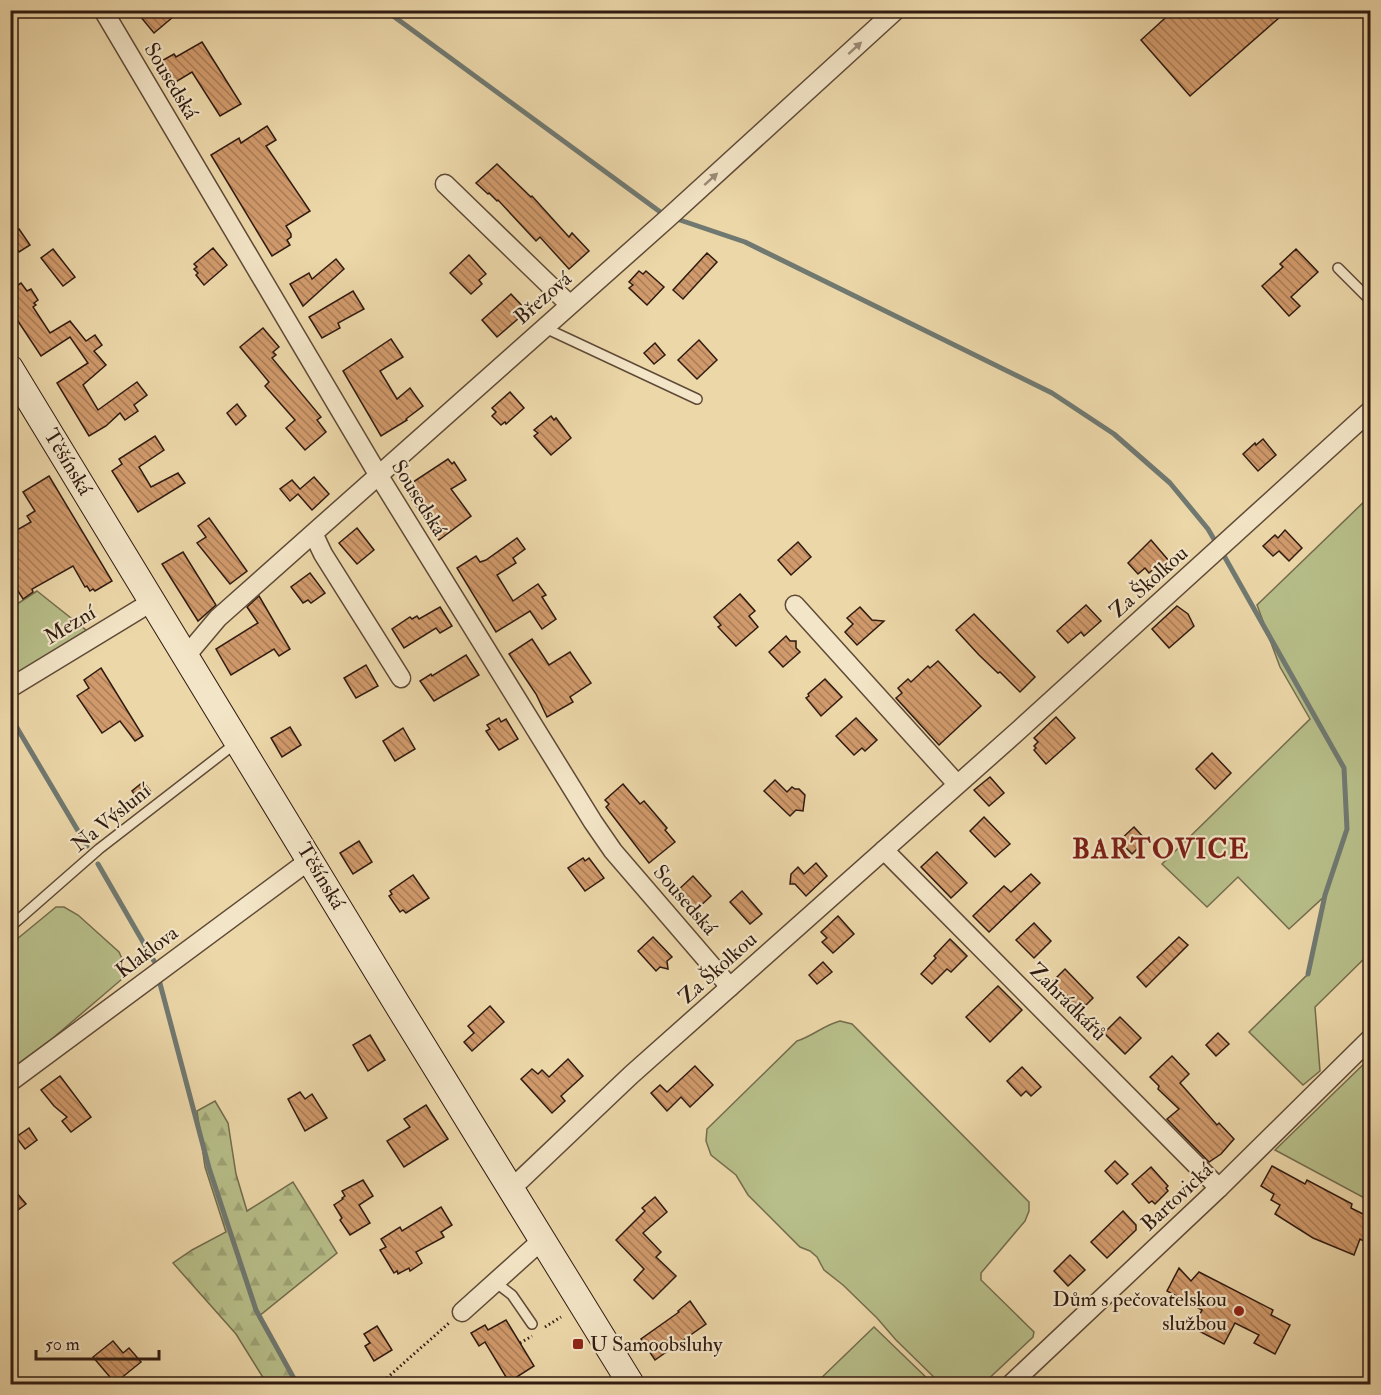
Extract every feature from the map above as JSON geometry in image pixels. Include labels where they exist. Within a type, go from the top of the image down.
[{"type":"main road","name":"Těšínská","points":[[10,368],[631,1384]]},
{"type":"street","name":"Sousedská","points":[[103,10],[379,476],[613,851],[730,987]]},
{"type":"street","name":"Březová","points":[[180,647],[218,618],[314,535],[896,10]]},
{"type":"street","points":[[445,184],[569,304]]},
{"type":"street","name":"Za Školkou","points":[[512,1189],[631,1075],[1020,730],[1371,411]]},
{"type":"street","points":[[314,535],[323,554],[401,678]]},
{"type":"street","name":"Mezní","points":[[10,688],[153,601]]},
{"type":"street","points":[[795,605],[957,784]]},
{"type":"street","name":"Zahrádkářů","points":[[884,850],[1219,1188]]},
{"type":"street","name":"Klaklova","points":[[10,1082],[311,859]]},
{"type":"street","name":"Bartovická","points":[[1011,1384],[1219,1188],[1371,1039]]},
{"type":"street","points":[[462,1312],[542,1240]]},
{"type":"lane","points":[[1338,268],[1371,300]]},
{"type":"lane","points":[[543,327],[697,399]]},
{"type":"lane","name":"Na Výsluní","points":[[10,927],[99,849],[238,742]]},
{"type":"lane","points":[[495,1282],[512,1295],[532,1324]]},
{"type":"path","points":[[380,1384],[462,1312]]},
{"type":"green space","points":[[1370,496],[1370,953],[1315,1007],[1320,1071],[1303,1085],[1249,1032],[1308,974],[1326,895],[1289,929],[1238,877],[1207,907],[1162,864],[1310,719],[1280,667],[1257,605]]},
{"type":"green space","points":[[37,591],[91,634],[11,685],[11,608]]},
{"type":"green space","points":[[56,907],[64,907],[78,915],[119,952],[123,961],[122,979],[53,1038],[11,1069],[11,944]]},
{"type":"green space","points":[[840,1021],[852,1024],[1029,1202],[1029,1211],[1025,1221],[981,1273],[981,1280],[1034,1332],[1033,1337],[983,1384],[941,1384],[877,1318],[824,1270],[817,1257],[800,1247],[748,1195],[736,1175],[711,1155],[706,1141],[707,1129],[797,1041]]},
{"type":"green space","points":[[1370,1058],[1370,1201],[1275,1150]]},
{"type":"green space","points":[[215,1101],[228,1123],[236,1174],[247,1211],[293,1182],[337,1253],[258,1317],[296,1384],[267,1384],[236,1334],[173,1263],[226,1232],[205,1167],[197,1111]]},
{"type":"green space","points":[[874,1327],[933,1384],[815,1384]]},
{"type":"building","points":[[135,10],[166,10],[173,17],[154,33]]},
{"type":"building","points":[[1174,10],[1288,10],[1190,96],[1141,40]]},
{"type":"building","points":[[202,42],[241,104],[220,116],[192,72],[169,86],[156,64],[174,54],[176,57]]},
{"type":"building","points":[[267,126],[276,140],[266,146],[310,211],[286,226],[291,234],[287,240],[290,245],[272,256],[211,155],[239,138],[241,143]]},
{"type":"building","points":[[497,164],[532,196],[569,237],[572,233],[589,251],[569,269],[540,237],[536,241],[498,200],[476,183]]},
{"type":"building","points":[[19,229],[30,245],[19,252],[10,239],[10,234]]},
{"type":"building","points":[[213,248],[227,265],[204,285],[196,275],[198,273],[194,269],[197,267],[194,264]]},
{"type":"building","points":[[53,249],[75,277],[63,286],[41,258]]},
{"type":"building","points":[[1296,249],[1318,272],[1291,297],[1300,306],[1289,316],[1262,286],[1283,267],[1280,264]]},
{"type":"building","points":[[707,253],[717,262],[683,299],[673,290]]},
{"type":"building","points":[[469,255],[486,274],[479,280],[482,284],[471,294],[450,273]]},
{"type":"building","points":[[336,259],[344,269],[303,306],[290,284],[309,273],[312,279]]},
{"type":"building","points":[[639,271],[643,274],[646,271],[664,287],[647,305],[629,288],[633,285],[629,282]]},
{"type":"building","points":[[21,283],[27,291],[31,289],[38,300],[33,307],[50,333],[70,321],[86,341],[95,335],[102,345],[94,351],[106,365],[83,385],[98,410],[137,382],[147,395],[134,405],[138,411],[125,420],[120,413],[106,426],[89,436],[57,383],[88,363],[70,337],[41,356],[10,309],[10,290]]},
{"type":"building","points":[[353,291],[364,309],[338,323],[340,328],[322,338],[309,317]]},
{"type":"building","points":[[511,294],[527,311],[497,337],[482,320]]},
{"type":"building","points":[[263,328],[279,347],[273,352],[276,355],[272,358],[321,417],[317,420],[326,432],[305,450],[286,428],[295,420],[265,386],[269,382],[240,347]]},
{"type":"building","points":[[391,339],[403,357],[380,371],[397,399],[410,388],[423,406],[407,420],[381,436],[343,371]]},
{"type":"building","points":[[699,340],[717,360],[697,379],[678,360]]},
{"type":"building","points":[[655,343],[665,355],[654,364],[644,353]]},
{"type":"building","points":[[510,392],[524,408],[506,424],[505,422],[501,425],[492,416],[496,412],[492,408]]},
{"type":"building","points":[[237,404],[246,416],[236,425],[227,413]]},
{"type":"building","points":[[551,416],[554,420],[556,418],[571,438],[551,455],[534,436],[538,433],[534,430]]},
{"type":"building","points":[[155,436],[164,450],[139,467],[151,487],[178,473],[185,483],[138,512],[112,471],[122,464],[119,459]]},
{"type":"building","points":[[1263,439],[1276,455],[1258,471],[1243,454]]},
{"type":"building","points":[[448,459],[452,464],[454,462],[466,480],[451,489],[471,516],[439,540],[404,488]]},
{"type":"building","points":[[49,476],[112,581],[95,591],[93,589],[90,591],[87,586],[85,587],[73,566],[32,589],[33,592],[23,599],[10,578],[10,534],[31,522],[27,516],[35,511],[23,492]]},
{"type":"building","points":[[314,477],[329,494],[312,510],[298,494],[290,501],[280,489],[292,480],[300,489]]},
{"type":"building","points":[[209,518],[247,571],[230,584],[197,543],[206,537],[198,526]]},
{"type":"building","points":[[357,528],[374,550],[357,564],[339,543]]},
{"type":"building","points":[[1285,530],[1302,548],[1289,561],[1279,551],[1273,556],[1263,546],[1275,535],[1278,538]]},
{"type":"building","points":[[517,538],[525,549],[513,558],[516,563],[497,575],[513,601],[538,584],[546,595],[542,597],[556,619],[542,629],[530,611],[496,632],[457,568],[476,556],[480,562],[486,560]]},
{"type":"building","points":[[1151,540],[1169,561],[1161,568],[1155,568],[1149,573],[1145,568],[1138,574],[1128,563]]},
{"type":"building","points":[[798,542],[811,557],[791,575],[778,560]]},
{"type":"building","points":[[183,552],[216,605],[198,621],[162,564]]},
{"type":"building","points":[[310,573],[325,593],[311,603],[308,600],[303,603],[291,587]]},
{"type":"building","points":[[740,594],[755,611],[749,616],[758,627],[736,646],[718,627],[721,625],[714,617]]},
{"type":"building","points":[[259,596],[290,649],[279,656],[274,649],[231,675],[216,649],[258,623],[247,607]]},
{"type":"building","points":[[1086,605],[1101,621],[1084,636],[1081,632],[1068,643],[1057,631]]},
{"type":"building","points":[[1177,606],[1188,614],[1194,626],[1169,648],[1152,629]]},
{"type":"building","points":[[440,607],[452,626],[440,633],[436,628],[404,648],[392,629],[410,617],[412,619],[417,616],[419,619]]},
{"type":"building","points":[[860,607],[872,620],[884,621],[857,645],[845,632],[853,624],[847,618]]},
{"type":"building","points":[[974,614],[1035,677],[1020,692],[979,655],[956,630]]},
{"type":"building","points":[[786,636],[790,641],[796,641],[796,648],[800,652],[783,667],[769,652]]},
{"type":"building","points":[[532,639],[549,665],[570,652],[591,683],[570,697],[573,702],[547,717],[536,694],[509,654]]},
{"type":"building","points":[[466,655],[479,675],[434,701],[420,681]]},
{"type":"building","points":[[938,661],[981,706],[939,745],[896,698],[902,693],[898,688],[908,679],[911,682],[928,666],[930,668]]},
{"type":"building","points":[[366,665],[378,686],[356,698],[344,678]]},
{"type":"building","points":[[101,668],[143,736],[135,741],[120,721],[102,733],[77,696],[89,688],[84,680]]},
{"type":"building","points":[[825,679],[842,697],[821,716],[806,698]]},
{"type":"building","points":[[1056,717],[1075,738],[1046,764],[1034,750],[1038,742],[1034,738]]},
{"type":"building","points":[[499,718],[501,722],[506,719],[518,739],[499,750],[486,731],[490,729],[487,725]]},
{"type":"building","points":[[856,718],[877,740],[865,751],[862,748],[854,755],[836,736]]},
{"type":"building","points":[[290,727],[301,745],[282,757],[271,738]]},
{"type":"building","points":[[403,728],[415,749],[395,761],[383,741]]},
{"type":"building","points":[[1212,753],[1231,773],[1215,789],[1196,769]]},
{"type":"building","points":[[990,777],[1004,793],[989,806],[974,790]]},
{"type":"building","points":[[775,780],[787,792],[792,787],[799,789],[805,795],[803,811],[796,810],[790,816],[764,791]]},
{"type":"building","points":[[143,782],[152,793],[140,802],[132,791]]},
{"type":"building","points":[[623,784],[640,804],[644,801],[667,828],[665,830],[675,842],[649,863],[606,807],[609,804],[605,800]]},
{"type":"building","points":[[984,817],[1010,844],[995,857],[970,831]]},
{"type":"building","points":[[1134,827],[1146,840],[1132,854],[1119,841]]},
{"type":"building","points":[[359,841],[372,862],[353,874],[340,853]]},
{"type":"building","points":[[937,852],[967,883],[951,898],[921,867]]},
{"type":"building","points":[[583,858],[585,861],[589,858],[604,878],[585,891],[568,868]]},
{"type":"building","points":[[816,863],[827,876],[806,896],[795,884],[790,884],[791,874],[798,867],[804,874]]},
{"type":"building","points":[[1031,874],[1040,883],[989,932],[973,916],[1004,886],[1011,892]]},
{"type":"building","points":[[413,875],[429,898],[406,913],[403,910],[400,912],[389,896],[392,894],[390,891]]},
{"type":"building","points":[[693,876],[711,896],[697,909],[695,906],[690,911],[674,894]]},
{"type":"building","points":[[742,891],[762,914],[750,924],[730,902]]},
{"type":"building","points":[[838,916],[854,934],[833,953],[822,942],[827,938],[821,932]]},
{"type":"building","points":[[1034,923],[1051,941],[1034,958],[1016,940]]},
{"type":"building","points":[[653,937],[672,957],[667,961],[668,969],[660,967],[656,971],[638,951]]},
{"type":"building","points":[[1179,937],[1188,945],[1146,987],[1137,977]]},
{"type":"building","points":[[950,939],[967,956],[951,972],[947,969],[932,984],[921,974]]},
{"type":"building","points":[[823,962],[832,972],[817,984],[809,975]]},
{"type":"building","points":[[1065,969],[1093,998],[1078,1013],[1050,984]]},
{"type":"building","points":[[998,986],[1022,1010],[990,1042],[966,1017]]},
{"type":"building","points":[[490,1006],[504,1022],[472,1051],[464,1042],[474,1033],[468,1026]]},
{"type":"building","points":[[1120,1017],[1141,1038],[1125,1054],[1104,1033]]},
{"type":"building","points":[[1218,1033],[1229,1044],[1216,1056],[1206,1045]]},
{"type":"building","points":[[370,1035],[385,1060],[368,1071],[353,1045]]},
{"type":"building","points":[[1172,1056],[1189,1074],[1180,1083],[1217,1125],[1219,1123],[1234,1139],[1221,1154],[1209,1162],[1167,1119],[1179,1109],[1158,1089],[1159,1086],[1150,1077]]},
{"type":"building","points":[[568,1059],[583,1076],[561,1096],[565,1101],[552,1113],[521,1079],[532,1069],[538,1074],[542,1070],[549,1077]]},
{"type":"building","points":[[695,1066],[713,1085],[690,1107],[681,1097],[667,1111],[651,1093],[660,1085],[667,1092]]},
{"type":"building","points":[[1022,1067],[1041,1087],[1031,1096],[1026,1091],[1021,1096],[1007,1081]]},
{"type":"building","points":[[60,1076],[91,1117],[71,1132],[62,1121],[67,1117],[41,1090]]},
{"type":"building","points":[[300,1092],[305,1099],[312,1094],[327,1118],[305,1131],[288,1099]]},
{"type":"building","points":[[426,1105],[448,1139],[404,1167],[387,1141],[410,1127],[404,1119]]},
{"type":"building","points":[[29,1128],[37,1140],[25,1149],[16,1137]]},
{"type":"building","points":[[1115,1161],[1128,1174],[1117,1184],[1105,1171]]},
{"type":"building","points":[[1272,1166],[1305,1184],[1307,1180],[1352,1204],[1351,1208],[1371,1218],[1371,1245],[1360,1239],[1354,1255],[1313,1238],[1275,1214],[1280,1205],[1271,1200],[1274,1194],[1261,1186]]},
{"type":"building","points":[[1151,1167],[1168,1186],[1166,1188],[1168,1191],[1155,1204],[1152,1201],[1149,1203],[1132,1184]]},
{"type":"building","points":[[363,1180],[373,1196],[359,1205],[370,1223],[350,1235],[334,1205],[345,1196],[342,1191]]},
{"type":"building","points":[[10,1185],[26,1204],[10,1216]]},
{"type":"building","points":[[655,1197],[667,1212],[643,1233],[661,1252],[656,1257],[676,1276],[653,1299],[634,1280],[644,1269],[616,1240],[645,1211],[642,1208]]},
{"type":"building","points":[[441,1207],[452,1225],[441,1232],[444,1237],[416,1252],[422,1263],[410,1271],[409,1268],[398,1274],[397,1271],[394,1273],[380,1250],[386,1247],[381,1239],[400,1227],[402,1231]]},
{"type":"building","points":[[1123,1211],[1136,1225],[1136,1230],[1107,1258],[1091,1242]]},
{"type":"building","points":[[1070,1255],[1085,1270],[1068,1286],[1054,1271]]},
{"type":"building","name":"Dům s pečovatelskou službou","points":[[1179,1268],[1191,1281],[1199,1272],[1273,1310],[1271,1315],[1290,1325],[1275,1354],[1254,1343],[1259,1335],[1235,1323],[1224,1344],[1193,1328],[1202,1310],[1167,1291]]},
{"type":"building","points":[[690,1301],[706,1324],[655,1360],[641,1339],[679,1312]]},
{"type":"building","points":[[506,1320],[534,1366],[509,1382],[485,1342],[479,1346],[471,1333],[485,1325],[488,1330]]},
{"type":"building","points":[[377,1326],[392,1350],[374,1361],[365,1346],[370,1343],[364,1334]]},
{"type":"building","points":[[113,1341],[123,1353],[129,1348],[141,1362],[115,1383],[93,1357]]},
{"type":"waterway","points":[[385,10],[663,214]]},
{"type":"waterway","points":[[674,218],[745,242],[1052,393],[1114,434],[1170,483],[1208,529],[1215,541]]},
{"type":"waterway","points":[[1223,554],[1344,768],[1347,829],[1325,895],[1308,974]]},
{"type":"waterway","points":[[10,716],[87,846]]},
{"type":"waterway","points":[[98,864],[154,961]]},
{"type":"waterway","points":[[158,976],[209,1168],[256,1310],[297,1384]]},
{"type":"place","name":"Dům s pečovatelskou službou","points":[[1239,1311]]},
{"type":"place","name":"U Samoobsluhy","points":[[578,1344]]},
{"type":"district","name":"BARTOVICE","points":[[1161,849]]}]
